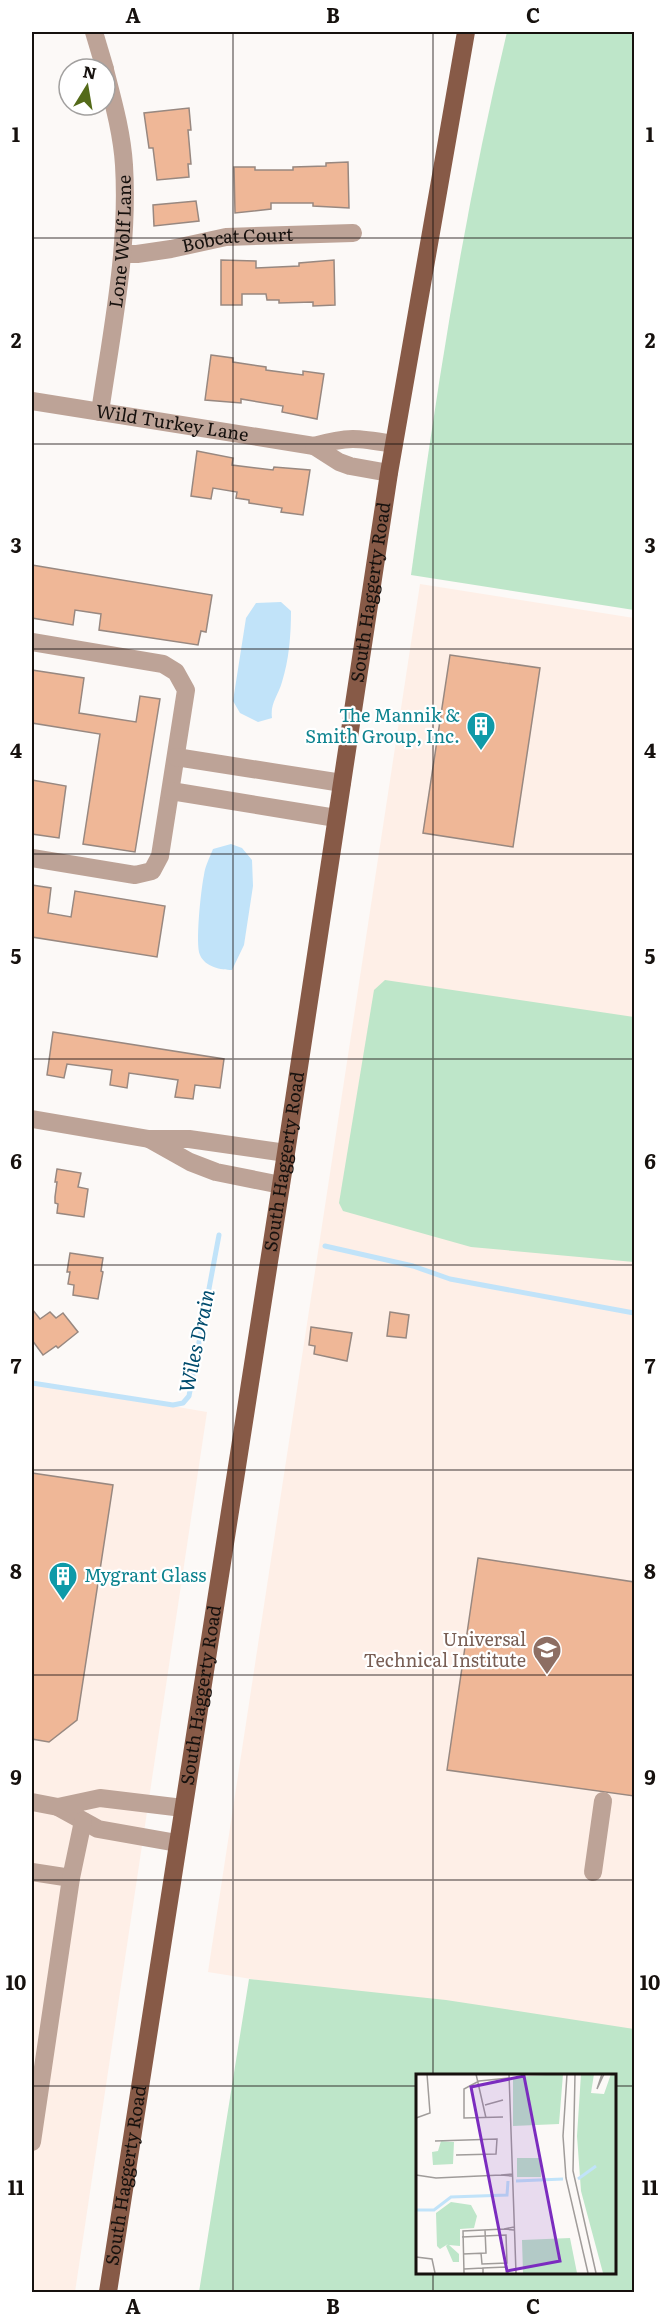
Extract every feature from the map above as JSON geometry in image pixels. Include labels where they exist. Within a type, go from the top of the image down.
[{"type":"main road","name":"South Haggerty Road","points":[[108,2292],[286,1152],[393,444],[466,32]]},
{"type":"street","name":"Lone Wolf Lane","points":[[94,32],[101,57]]},
{"type":"street","name":"Lone Wolf Lane","points":[[100,412],[123,254],[124,165],[116,117]]},
{"type":"street","name":"Bobcat Court","points":[[123,254],[160,250],[226,237],[353,233]]},
{"type":"street","name":"Wild Turkey Lane","points":[[32,401],[314,446],[339,462],[350,466],[389,473]]},
{"type":"street","name":"Wild Turkey Lane","points":[[314,446],[340,438],[393,444]]},
{"type":"street","points":[[32,642],[163,664],[176,672],[186,690],[160,856],[152,871],[135,875],[32,858]]},
{"type":"street","points":[[174,774],[342,783]]},
{"type":"street","points":[[174,774],[336,818]]},
{"type":"street","points":[[32,1119],[149,1139],[189,1139],[286,1152]]},
{"type":"street","points":[[149,1139],[190,1162],[216,1172],[280,1185]]},
{"type":"street","points":[[58,1807],[100,1798],[183,1808]]},
{"type":"street","points":[[593,1872],[603,1801]]},
{"type":"street","points":[[32,1802],[58,1807],[98,1829],[177,1843]]},
{"type":"street","points":[[32,2142],[70,1878],[83,1821]]},
{"type":"street","points":[[32,1872],[70,1878]]},
{"type":"shaded area","points":[[420,584],[634,618],[634,2040],[208,1972]]},
{"type":"shaded area","points":[[32,1382],[207,1412],[75,2292],[32,2292]]},
{"type":"green space","points":[[507,32],[634,32],[634,610],[411,575],[430,439],[464,234]]},
{"type":"green space","points":[[385,980],[634,1017],[634,1262],[471,1247],[343,1211],[339,1203],[374,990]]},
{"type":"green space","points":[[249,1979],[446,2000],[634,2029],[634,2292],[199,2292]]},
{"type":"water","points":[[281,602],[291,611],[286,665],[273,704],[272,718],[258,722],[240,713],[233,701],[246,618],[256,603]]},
{"type":"water","points":[[231,844],[242,848],[252,860],[253,886],[244,945],[232,970],[209,965],[202,959],[198,940],[201,892],[206,865],[213,849]]},
{"type":"building","points":[[189,108],[191,164],[188,164],[189,177],[157,180],[153,148],[149,148],[144,113]]},
{"type":"building","points":[[348,162],[349,208],[313,206],[313,203],[271,203],[271,209],[235,213],[234,167],[255,167],[255,170],[293,170],[293,167],[326,166],[326,163]]},
{"type":"building","points":[[196,201],[199,221],[154,226],[153,205]]},
{"type":"building","points":[[221,260],[256,261],[256,268],[299,266],[299,263],[334,260],[335,305],[313,306],[313,302],[279,303],[279,300],[267,300],[266,294],[242,294],[242,305],[221,305]]},
{"type":"building","points":[[211,355],[233,358],[233,362],[266,367],[266,370],[303,375],[303,371],[324,374],[317,419],[282,412],[283,406],[241,399],[241,403],[205,400]]},
{"type":"building","points":[[197,451],[233,458],[232,465],[273,470],[274,467],[310,470],[303,515],[281,512],[282,508],[249,503],[249,500],[236,498],[237,492],[213,488],[211,499],[191,496]]},
{"type":"building","points":[[32,565],[212,595],[206,632],[201,631],[198,645],[99,630],[101,614],[75,610],[73,625],[32,618]]},
{"type":"building","name":"The Mannik & Smith Group, Inc.","points":[[450,655],[540,668],[513,847],[423,833]]},
{"type":"building","points":[[32,670],[84,678],[79,713],[136,722],[140,696],[160,699],[135,852],[83,844],[100,734],[32,723]]},
{"type":"building","points":[[32,780],[66,786],[59,838],[32,834]]},
{"type":"building","points":[[32,885],[51,888],[48,913],[71,917],[75,891],[165,906],[157,957],[32,937]]},
{"type":"building","points":[[53,1032],[224,1059],[220,1088],[195,1085],[193,1099],[175,1097],[178,1080],[129,1073],[127,1088],[110,1085],[112,1070],[67,1064],[64,1078],[47,1075]]},
{"type":"building","points":[[57,1169],[81,1173],[78,1187],[88,1189],[84,1217],[57,1213],[58,1204],[55,1203],[55,1197],[57,1182],[55,1182]]},
{"type":"building","points":[[70,1253],[103,1258],[98,1299],[73,1295],[74,1285],[68,1284],[70,1272],[67,1272]]},
{"type":"building","points":[[32,1309],[40,1319],[50,1312],[56,1318],[63,1313],[78,1332],[58,1348],[56,1346],[43,1355],[32,1340]]},
{"type":"building","points":[[390,1312],[409,1315],[406,1338],[387,1336]]},
{"type":"building","points":[[311,1327],[352,1333],[347,1361],[314,1354],[315,1346],[309,1345]]},
{"type":"building","name":"Mygrant Glass","points":[[32,1473],[113,1485],[77,1720],[49,1742],[32,1739]]},
{"type":"building","name":"Universal Technical Institute","points":[[478,1558],[634,1582],[634,1796],[447,1770]]},
{"type":"waterway","name":"Wiles Drain","points":[[32,1383],[173,1405],[183,1403],[189,1396],[219,1235]]},
{"type":"waterway","name":"Wiles Drain","points":[[325,1246],[413,1266],[450,1279],[634,1313]]},
{"type":"place","name":"The Mannik & Smith Group, Inc.","points":[[481,752]]},
{"type":"place","name":"Mygrant Glass","points":[[63,1602]]},
{"type":"place","name":"Universal Technical Institute","points":[[547,1676]]}]
